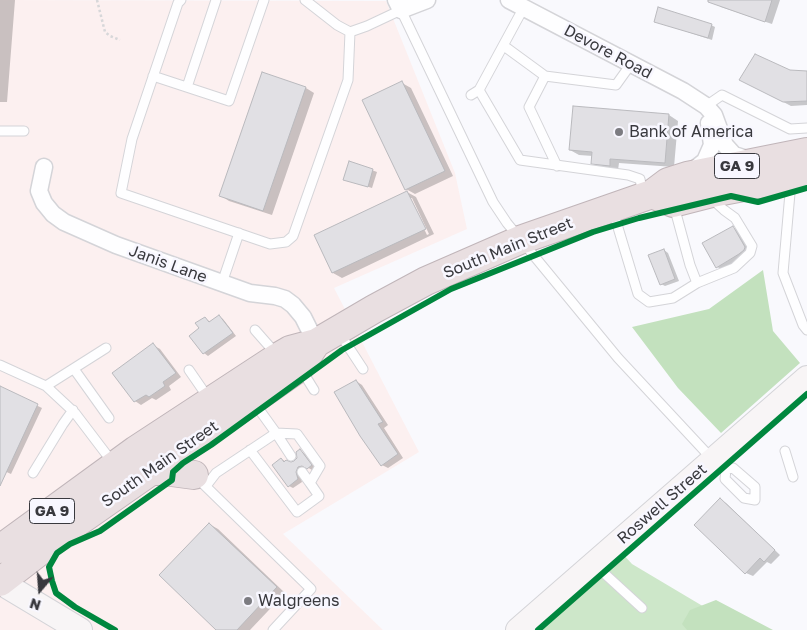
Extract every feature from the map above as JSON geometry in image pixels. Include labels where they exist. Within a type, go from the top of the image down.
[{"type":"highway","name":"South Main Street","points":[[656,198],[668,182],[687,176],[807,152]]},
{"type":"highway","name":"South Main Street","points":[[0,582],[75,524],[252,400],[289,362],[290,350],[327,337],[426,281],[520,240],[612,208],[656,198],[712,193],[797,177]]},
{"type":"highway","name":"South Main Street","points":[[0,549],[114,465],[210,400],[289,362]]},
{"type":"highway","points":[[149,471],[164,471],[200,481]]},
{"type":"street","points":[[398,5],[426,0]]},
{"type":"street","name":"Devore Road","points":[[509,0],[683,91],[706,106],[714,115],[725,145],[734,155],[757,162]]},
{"type":"street","points":[[687,176],[705,161],[712,145],[706,106]]},
{"type":"street","name":"Janis Lane","points":[[44,167],[39,191],[48,209],[64,222],[116,245],[250,293],[285,299],[327,337]]},
{"type":"street","name":"Roswell Street","points":[[518,630],[594,564],[719,465],[807,378]]},
{"type":"street","points":[[0,582],[80,630]]},
{"type":"lane","points":[[181,0],[178,3],[132,139],[121,193],[270,244],[286,242],[293,236],[348,80],[350,32]]},
{"type":"lane","points":[[187,87],[216,0]]},
{"type":"lane","points":[[153,76],[229,101],[264,0]]},
{"type":"lane","points":[[305,0],[337,25],[350,32],[367,26],[398,5],[493,202],[520,240],[618,358],[719,465]]},
{"type":"lane","points":[[524,7],[504,46],[475,93],[520,160],[628,175],[640,179],[656,198],[697,283]]},
{"type":"lane","points":[[504,46],[545,76],[616,85],[631,64]]},
{"type":"lane","points":[[545,76],[529,107],[557,166]]},
{"type":"lane","points":[[706,106],[722,94],[790,129],[807,128]]},
{"type":"lane","points":[[0,131],[24,131]]},
{"type":"lane","points":[[797,177],[790,193],[783,273],[803,326],[807,330]]},
{"type":"lane","points":[[612,208],[638,294],[650,302],[673,298],[697,283],[734,268],[750,253],[752,246],[735,218],[713,200],[712,193]]},
{"type":"lane","points":[[222,283],[239,233]]},
{"type":"lane","points":[[255,330],[289,362],[314,390]]},
{"type":"lane","points":[[327,337],[363,369]]},
{"type":"lane","points":[[46,386],[106,348]]},
{"type":"lane","points":[[0,365],[46,386],[73,410],[114,465]]},
{"type":"lane","points":[[74,369],[110,418]]},
{"type":"lane","points":[[189,370],[210,400]]},
{"type":"lane","points":[[252,400],[291,456]]},
{"type":"lane","points":[[33,473],[62,424],[73,410]]},
{"type":"lane","points":[[200,481],[216,473],[276,433],[297,434],[320,466],[310,483]]},
{"type":"lane","points":[[250,450],[297,512],[320,496],[302,472]]},
{"type":"lane","points":[[785,451],[793,477]]},
{"type":"lane","points":[[176,453],[200,481],[311,589],[272,630]]},
{"type":"lane","points":[[594,564],[642,608]]},
{"type":"path","points":[[97,0],[105,32],[120,40]]},
{"type":"shaded area","points":[[0,0],[386,1],[455,173],[467,229],[334,288],[419,452],[283,534],[383,630],[0,630]]},
{"type":"green space","points":[[763,270],[773,331],[800,363],[721,433],[678,388],[632,327],[709,309]]},
{"type":"green space","points":[[621,552],[632,564],[743,630],[529,630]]},
{"type":"green space","points":[[716,600],[773,630],[687,630],[682,624],[690,610]]},
{"type":"building","points":[[708,0],[772,0],[765,22],[708,2]]},
{"type":"building","points":[[658,7],[712,24],[708,38],[654,22]]},
{"type":"building","points":[[755,54],[790,70],[807,71],[807,101],[783,102],[739,80]]},
{"type":"building","points":[[262,72],[306,87],[263,211],[219,196]]},
{"type":"building","points":[[402,81],[445,171],[405,190],[362,100]]},
{"type":"building","name":"Bank of America","points":[[573,106],[669,114],[665,163],[610,159],[610,166],[591,164],[592,152],[569,150]]},
{"type":"building","points":[[349,161],[373,169],[368,187],[343,180]]},
{"type":"building","points":[[407,191],[426,229],[332,273],[314,235]]},
{"type":"building","points":[[733,226],[745,247],[744,250],[716,268],[702,243]]},
{"type":"building","points":[[664,249],[675,279],[660,285],[648,255]]},
{"type":"building","points":[[219,315],[233,333],[203,354],[189,336],[199,328],[195,323],[205,317],[209,322]]},
{"type":"building","points":[[153,343],[176,373],[163,382],[165,386],[149,397],[146,395],[134,402],[112,373]]},
{"type":"building","points":[[356,380],[383,422],[378,424],[398,454],[381,466],[360,436],[334,392]]},
{"type":"building","points":[[0,386],[38,404],[0,486]]},
{"type":"building","points":[[300,449],[312,465],[307,469],[302,466],[298,467],[296,472],[298,479],[288,487],[272,465],[281,458],[284,462],[286,460],[294,461],[297,458],[296,452]]},
{"type":"building","points":[[720,498],[775,550],[764,562],[760,558],[745,574],[694,525]]},
{"type":"building","name":"Walgreens","points":[[209,523],[277,587],[237,630],[216,630],[159,575]]},
{"type":"cycle path","points":[[115,630],[75,607],[56,593],[49,567],[57,553],[70,544],[100,531],[172,480],[173,472],[183,463],[211,445],[342,350],[451,289],[593,232],[639,218],[731,196],[758,202],[807,188]]},
{"type":"cycle path","points":[[538,630],[807,394]]},
{"type":"place","name":"Bank of America","points":[[619,132]]},
{"type":"place","name":"Walgreens","points":[[248,601]]}]
